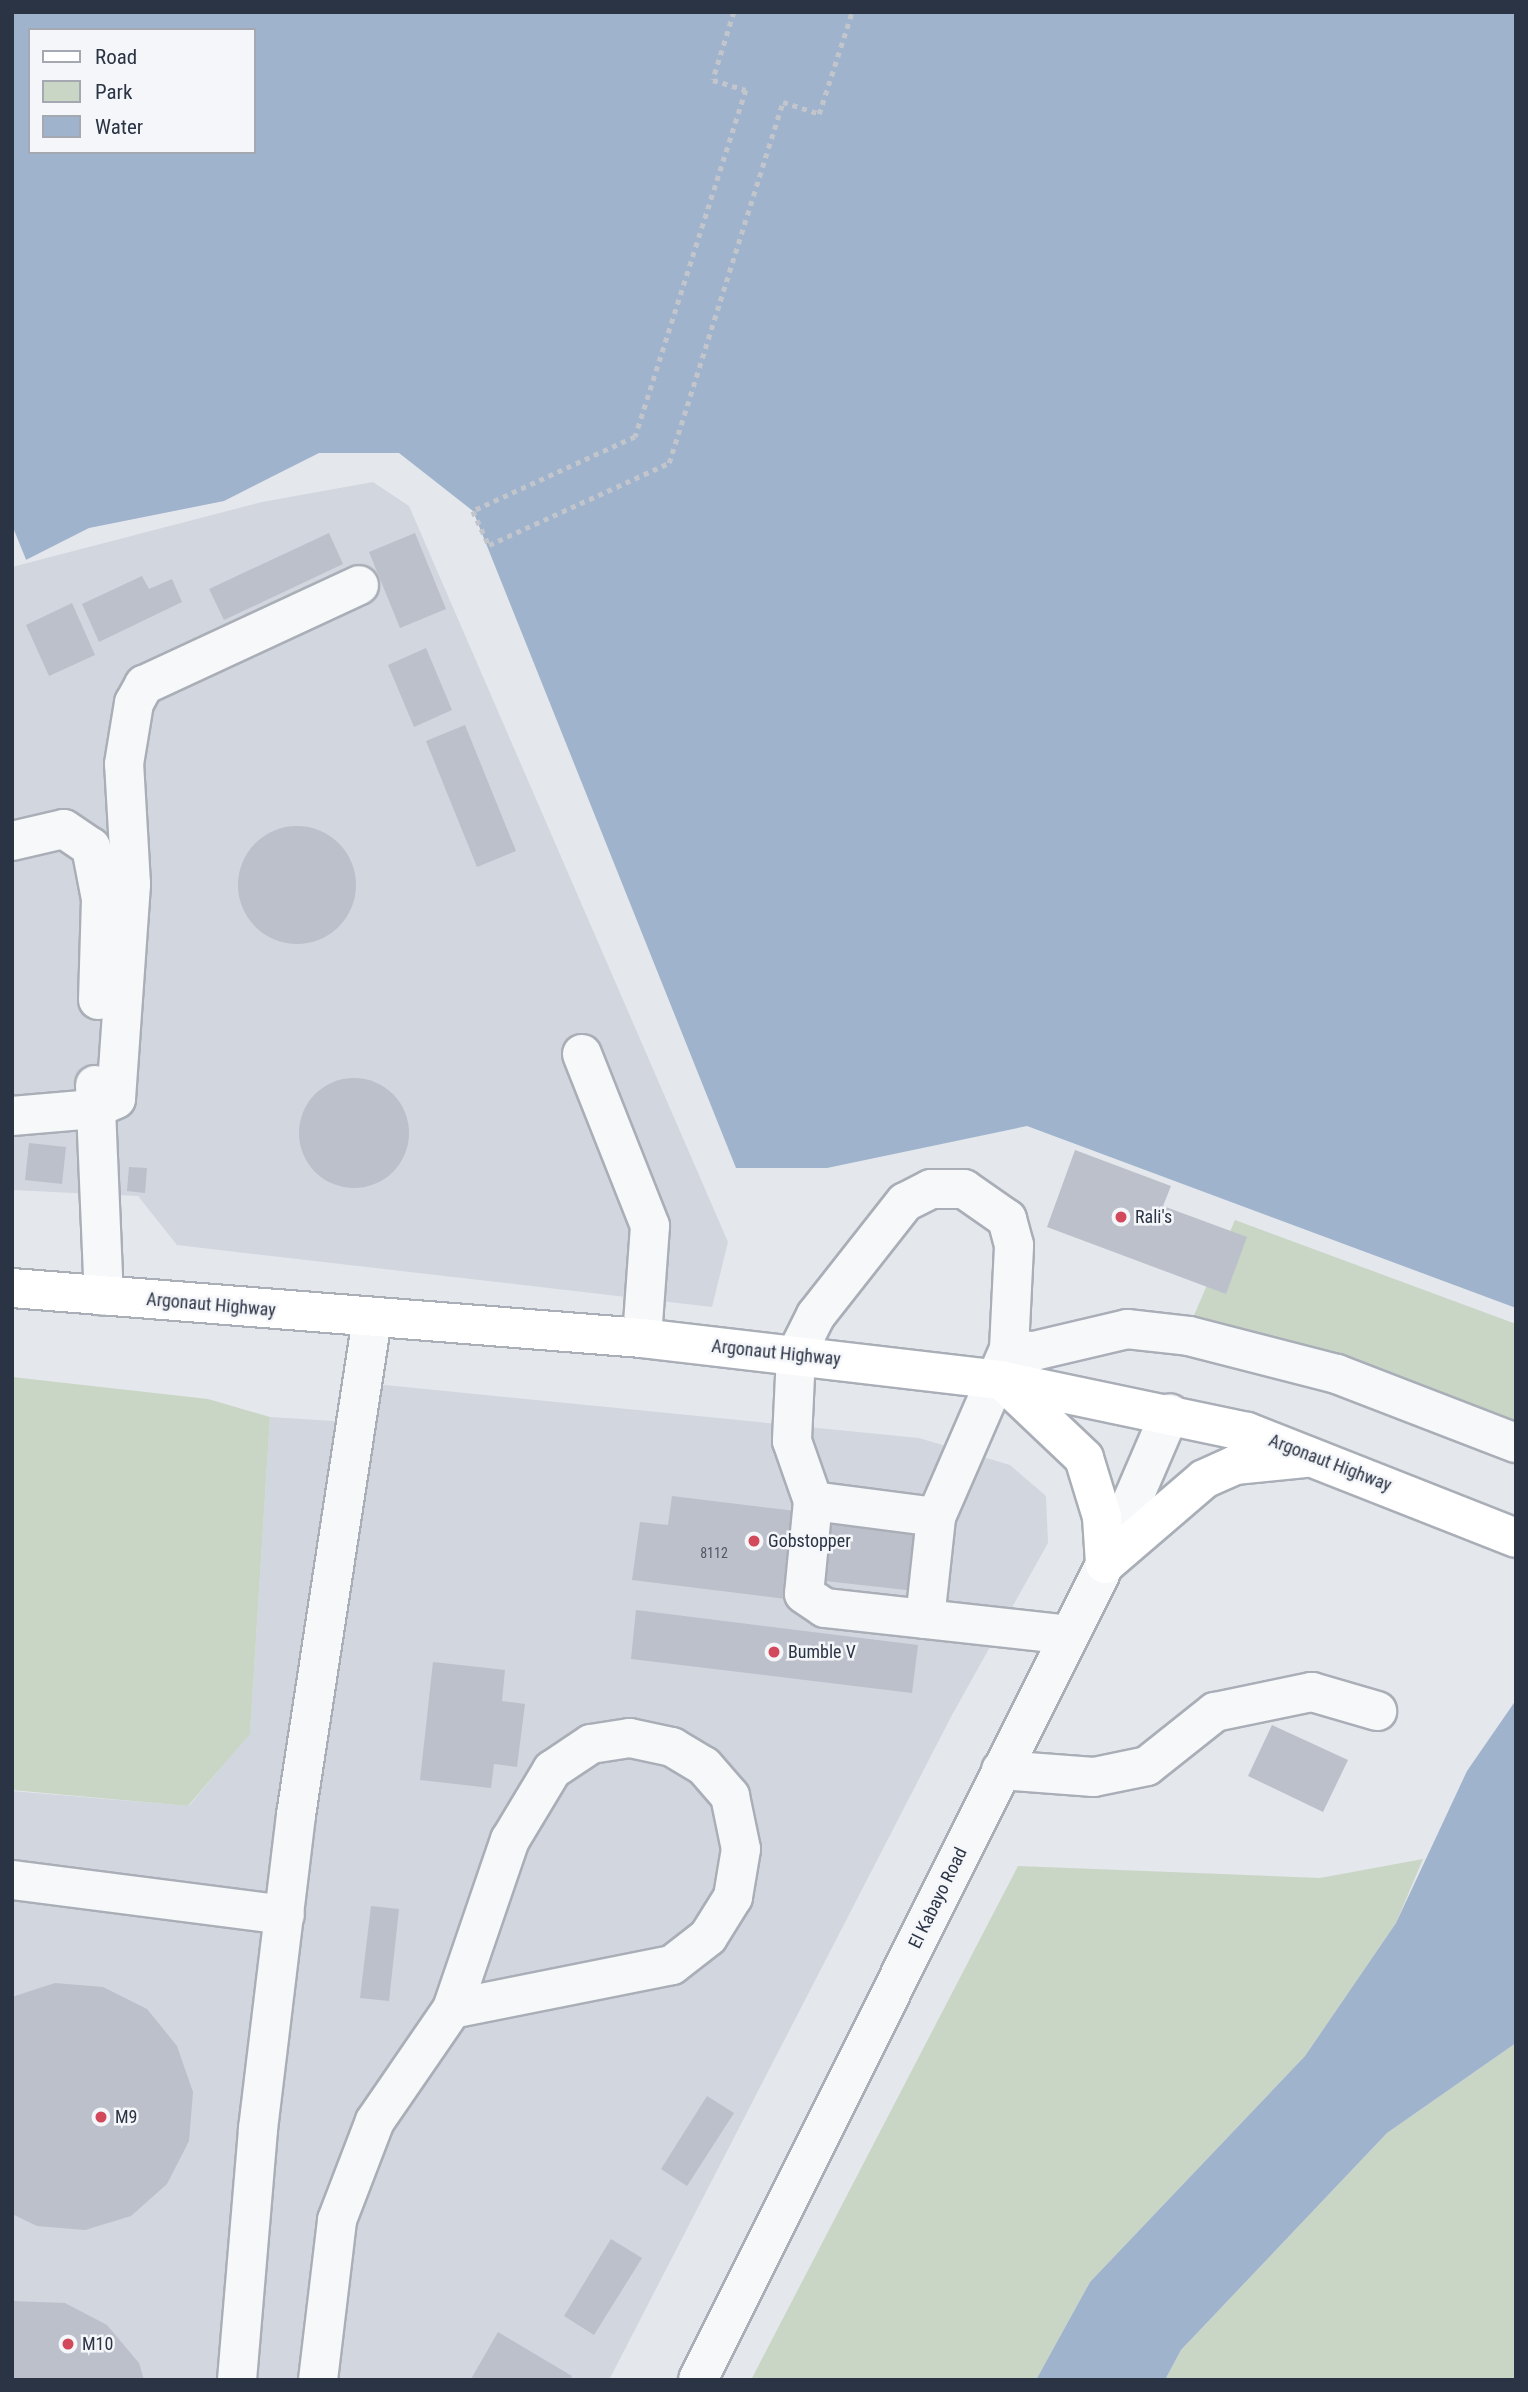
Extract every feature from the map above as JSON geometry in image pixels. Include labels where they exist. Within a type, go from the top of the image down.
[{"type":"main road","name":"Argonaut Highway","points":[[12,1288],[372,1319],[642,1338],[796,1355],[1004,1364],[1321,1457],[1516,1538]]},
{"type":"main road","points":[[1004,1364],[1084,1458],[1102,1517],[1105,1564]]},
{"type":"main road","points":[[1105,1564],[1204,1479],[1235,1465],[1321,1457]]},
{"type":"street","points":[[12,1116],[94,1109],[116,1099],[131,884],[124,764],[134,702],[144,685],[359,585]]},
{"type":"street","points":[[12,841],[64,829],[91,847],[101,899],[94,1109],[104,1296]]},
{"type":"street","points":[[582,1054],[650,1226],[642,1338]]},
{"type":"street","points":[[925,1619],[936,1517],[1004,1364],[1014,1245],[1007,1219],[964,1189],[931,1189],[905,1202],[877,1231],[816,1315],[796,1355],[792,1441],[813,1501],[803,1584],[808,1600],[825,1608],[1069,1635]]},
{"type":"street","points":[[237,2380],[258,2129],[285,1915],[342,1487],[372,1319]]},
{"type":"street","points":[[1004,1364],[1034,1351],[1127,1329],[1189,1336],[1337,1374],[1516,1443]]},
{"type":"street","name":"El Kabayo Road","points":[[698,2380],[1105,1564],[1170,1413]]},
{"type":"street","points":[[813,1501],[936,1517]]},
{"type":"street","points":[[1001,1770],[1094,1777],[1147,1766],[1215,1712],[1311,1692],[1377,1712]]},
{"type":"street","points":[[318,2380],[337,2220],[374,2121],[452,2009],[510,1840],[552,1770],[591,1744],[630,1738],[672,1747],[704,1766],[730,1796],[741,1849],[733,1897],[708,1937],[672,1965],[650,1972],[452,2009]]},
{"type":"street","points":[[12,1880],[285,1915]]},
{"type":"path","points":[[734,12],[713,80],[746,90],[635,437],[473,511],[489,545],[669,463],[783,102],[819,114],[852,12]]},
{"type":"shaded area","points":[[373,482],[409,506],[728,1242],[712,1307],[177,1245],[138,1196],[12,1190],[12,567],[262,502]]},
{"type":"shaded area","points":[[375,1384],[919,1438],[1010,1465],[1046,1496],[1048,1543],[952,1715],[609,2380],[12,2380],[12,1791],[189,1806],[250,1733],[270,1417],[349,1422]]},
{"type":"green space","points":[[1235,1220],[1516,1324],[1516,1446],[1189,1327]]},
{"type":"green space","points":[[12,1377],[208,1399],[270,1417],[250,1734],[188,1806],[12,1790]]},
{"type":"green space","points":[[1423,1859],[1396,1923],[1305,2056],[1090,2282],[1036,2380],[751,2380],[1018,1866],[1320,1878]]},
{"type":"green space","points":[[1516,2043],[1516,2380],[1165,2380],[1181,2350],[1387,2133]]},
{"type":"water","points":[[12,12],[1516,12],[1516,1308],[1027,1126],[827,1168],[736,1168],[473,511],[399,453],[319,453],[224,501],[89,528],[12,567]]},
{"type":"water","points":[[1516,1700],[1516,2043],[1387,2133],[1181,2350],[1165,2380],[1036,2380],[1090,2282],[1305,2056],[1396,1923],[1467,1771]]},
{"type":"pier","points":[[12,525],[27,562],[12,567]]},
{"type":"building","points":[[329,533],[343,564],[224,620],[209,589]]},
{"type":"building","points":[[415,533],[446,609],[400,628],[369,552]]},
{"type":"building","points":[[142,576],[149,589],[172,579],[182,602],[99,642],[82,604]]},
{"type":"building","points":[[72,603],[95,655],[49,676],[26,625]]},
{"type":"building","points":[[426,648],[452,710],[414,727],[388,665]]},
{"type":"building","points":[[465,725],[516,851],[477,867],[426,741]]},
{"type":"building","points":[[297,826],[320,830],[339,843],[352,862],[356,885],[352,908],[339,927],[320,940],[297,944],[274,940],[255,927],[242,908],[238,885],[242,862],[255,843],[274,830]]},
{"type":"building","points":[[354,1078],[375,1082],[393,1094],[405,1112],[409,1133],[405,1154],[393,1172],[375,1184],[354,1188],[333,1184],[315,1172],[303,1154],[299,1133],[303,1112],[315,1094],[333,1082]]},
{"type":"building","points":[[29,1143],[66,1147],[62,1184],[25,1180]]},
{"type":"building","name":"Rali's","points":[[1075,1150],[1171,1186],[1163,1206],[1247,1237],[1226,1294],[1047,1227]]},
{"type":"building","points":[[129,1167],[147,1168],[145,1193],[127,1191]]},
{"type":"building","points":[[672,1496],[796,1511],[786,1599],[632,1580],[640,1522],[668,1525]]},
{"type":"building","points":[[823,1518],[951,1533],[943,1594],[816,1580]]},
{"type":"building","name":"Bumble V","points":[[636,1610],[918,1645],[912,1693],[631,1659]]},
{"type":"building","points":[[433,1662],[505,1670],[502,1701],[525,1704],[517,1767],[494,1764],[491,1788],[420,1780]]},
{"type":"building","points":[[1272,1725],[1348,1760],[1323,1812],[1248,1776]]},
{"type":"building","points":[[371,1906],[399,1909],[389,2001],[360,1998]]},
{"type":"building","name":"M9","points":[[55,1983],[103,1987],[147,2009],[177,2046],[193,2092],[189,2141],[167,2184],[131,2216],[85,2230],[37,2226],[12,2214],[12,1997]]},
{"type":"building","points":[[707,2096],[734,2113],[687,2186],[661,2169]]},
{"type":"building","points":[[611,2239],[642,2258],[594,2335],[564,2316]]},
{"type":"building","name":"M10","points":[[12,2301],[65,2303],[107,2325],[139,2363],[144,2380],[12,2380]]},
{"type":"building","points":[[498,2332],[572,2376],[570,2380],[471,2379]]},
{"type":"place","name":"Rali's","points":[[1121,1217]]},
{"type":"place","name":"Gobstopper","points":[[754,1541]]},
{"type":"place","name":"Bumble V","points":[[774,1652]]},
{"type":"place","name":"M9","points":[[101,2117]]},
{"type":"place","name":"M10","points":[[68,2344]]}]
